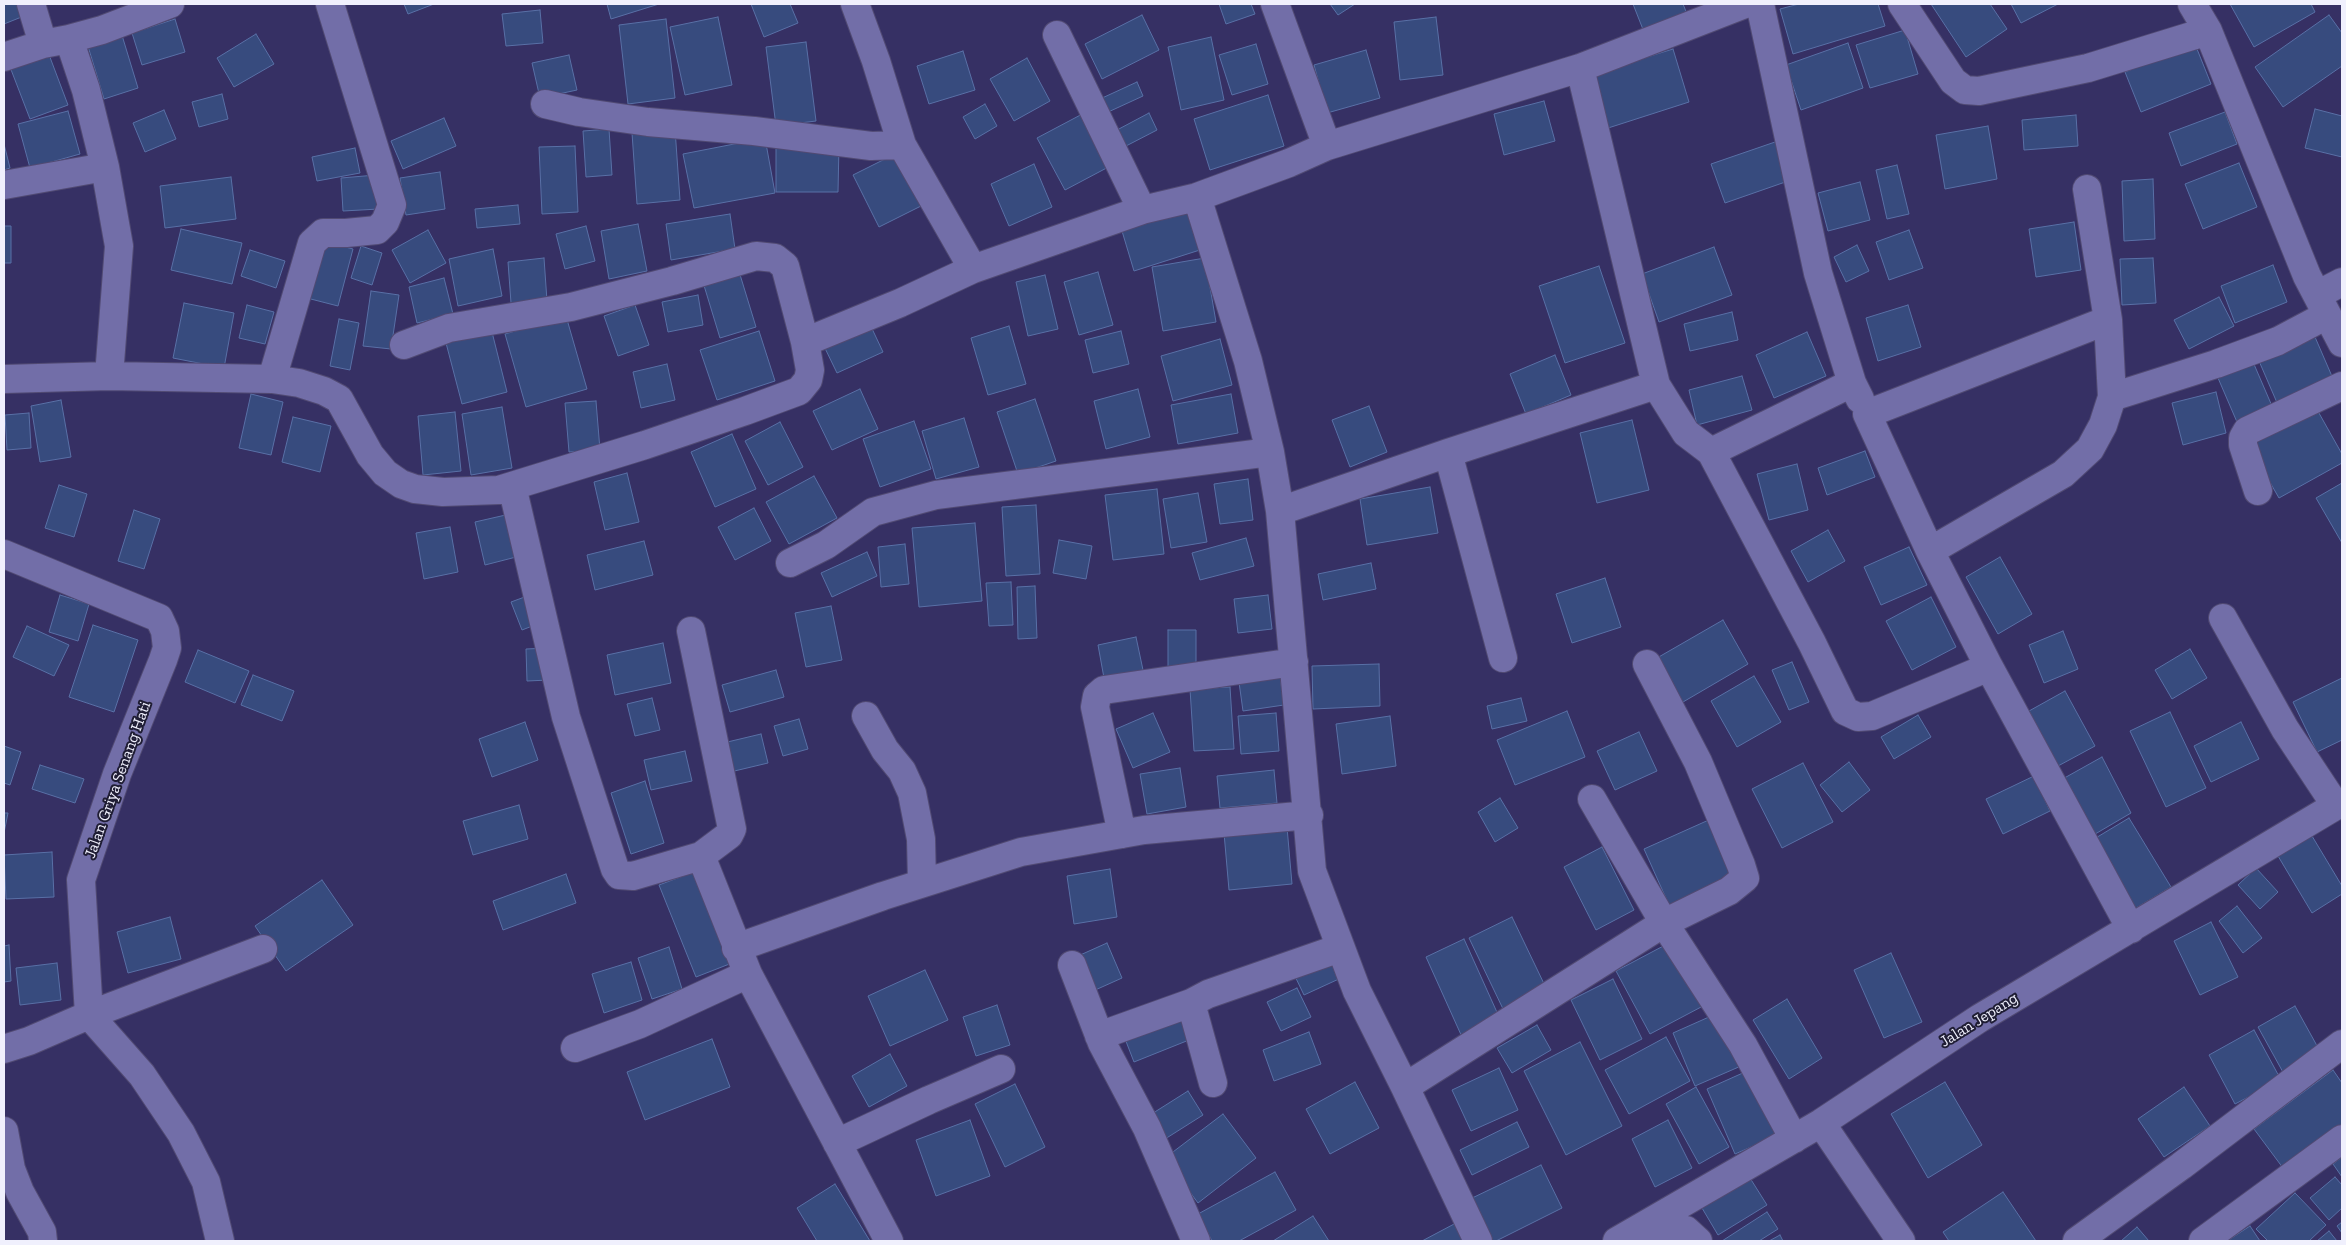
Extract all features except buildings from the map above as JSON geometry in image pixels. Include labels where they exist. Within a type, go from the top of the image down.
[{"type":"street","points":[[31,4],[86,90],[105,167],[119,246],[109,376]]},
{"type":"street","points":[[4,57],[56,41],[102,30],[170,4]]},
{"type":"street","points":[[272,379],[312,243],[323,233],[377,230],[385,222],[392,205],[330,4]]},
{"type":"street","points":[[855,4],[876,61],[902,145],[973,269]]},
{"type":"street","points":[[1275,4],[1328,146]]},
{"type":"street","points":[[805,342],[900,303],[973,269],[1142,210],[1198,197],[1289,163],[1328,146],[1580,68],[1745,4]]},
{"type":"street","points":[[1760,4],[1818,273],[1852,383],[1930,551],[1989,667],[2131,929]]},
{"type":"street","points":[[1902,4],[1954,81],[1965,90],[1979,91],[2088,68],[2208,31]]},
{"type":"street","points":[[2192,4],[2208,31],[2307,276],[2342,343]]},
{"type":"street","points":[[1057,35],[1142,210]]},
{"type":"street","points":[[1580,68],[1656,385],[1686,433],[1711,452],[1812,643],[1845,711],[1858,717],[1872,716],[1989,667]]},
{"type":"street","points":[[545,104],[648,122],[754,131],[872,146],[902,145]]},
{"type":"street","points":[[4,185],[105,167]]},
{"type":"street","points":[[1930,551],[2063,474],[2090,449],[2103,425],[2112,397],[2108,320],[2087,189]]},
{"type":"street","points":[[1198,197],[1248,360],[1270,452],[1280,511],[1309,815],[1312,871],[1357,991],[1478,1241]]},
{"type":"street","points":[[4,379],[109,376],[272,379],[299,383],[339,399],[370,455],[385,473],[401,484],[415,489],[443,492],[499,490],[645,445],[799,391],[808,380],[810,370],[805,342],[785,266],[775,258],[756,256],[672,281],[571,307],[449,328],[404,345]]},
{"type":"street","points":[[2112,397],[2216,364],[2278,341],[2322,305],[2342,282]]},
{"type":"street","points":[[1867,414],[2108,320]]},
{"type":"street","points":[[1711,452],[1852,383]]},
{"type":"street","points":[[1280,511],[1448,453],[1656,385]]},
{"type":"street","points":[[2258,491],[2244,445],[2243,438],[2247,431],[2342,386]]},
{"type":"street","points":[[790,563],[826,545],[873,512],[936,495],[1270,452]]},
{"type":"street","points":[[1448,453],[1502,658]]},
{"type":"street","points":[[512,486],[566,717],[615,870],[619,875],[633,876],[701,856],[729,836],[732,829],[691,631]]},
{"type":"street","name":"Jalan Griya Senang Hati","points":[[6,560],[159,618],[165,631],[167,648],[163,660],[117,774],[81,880],[89,1015]]},
{"type":"street","points":[[2222,618],[2285,729],[2339,804]]},
{"type":"street","points":[[1122,834],[1095,707],[1097,696],[1104,690],[1294,662]]},
{"type":"street","points":[[1405,1087],[1664,923],[1729,891],[1744,878],[1741,864],[1698,762],[1647,664]]},
{"type":"street","points":[[866,716],[885,750],[902,770],[912,793],[921,840],[922,883]]},
{"type":"street","points":[[1592,800],[1664,923],[1743,1045],[1794,1139]]},
{"type":"street","name":"Jalan Jepang","points":[[1617,1241],[1821,1123],[1980,1018],[2339,804]]},
{"type":"street","points":[[736,948],[922,883],[1021,852],[1122,834],[1309,815]]},
{"type":"street","points":[[701,856],[736,948],[748,974],[889,1241]]},
{"type":"street","points":[[1099,1036],[1191,1003],[1208,994],[1340,948]]},
{"type":"street","points":[[4,1049],[29,1042],[89,1015],[263,949]]},
{"type":"street","points":[[1072,965],[1099,1036],[1147,1128],[1196,1241]]},
{"type":"street","points":[[575,1048],[640,1024],[748,974]]},
{"type":"street","points":[[1191,1003],[1213,1083]]},
{"type":"street","points":[[89,1015],[142,1075],[182,1133],[206,1182],[220,1241]]},
{"type":"street","points":[[2077,1241],[2181,1166],[2342,1044]]},
{"type":"street","points":[[837,1144],[929,1100],[1001,1069]]},
{"type":"street","points":[[1821,1123],[1901,1241]]},
{"type":"street","points":[[4,1132],[11,1169],[20,1192],[42,1232],[43,1241]]},
{"type":"street","points":[[2204,1241],[2342,1139]]},
{"type":"street","points":[[1660,1241],[1676,1230],[1686,1230],[1698,1241]]}]
